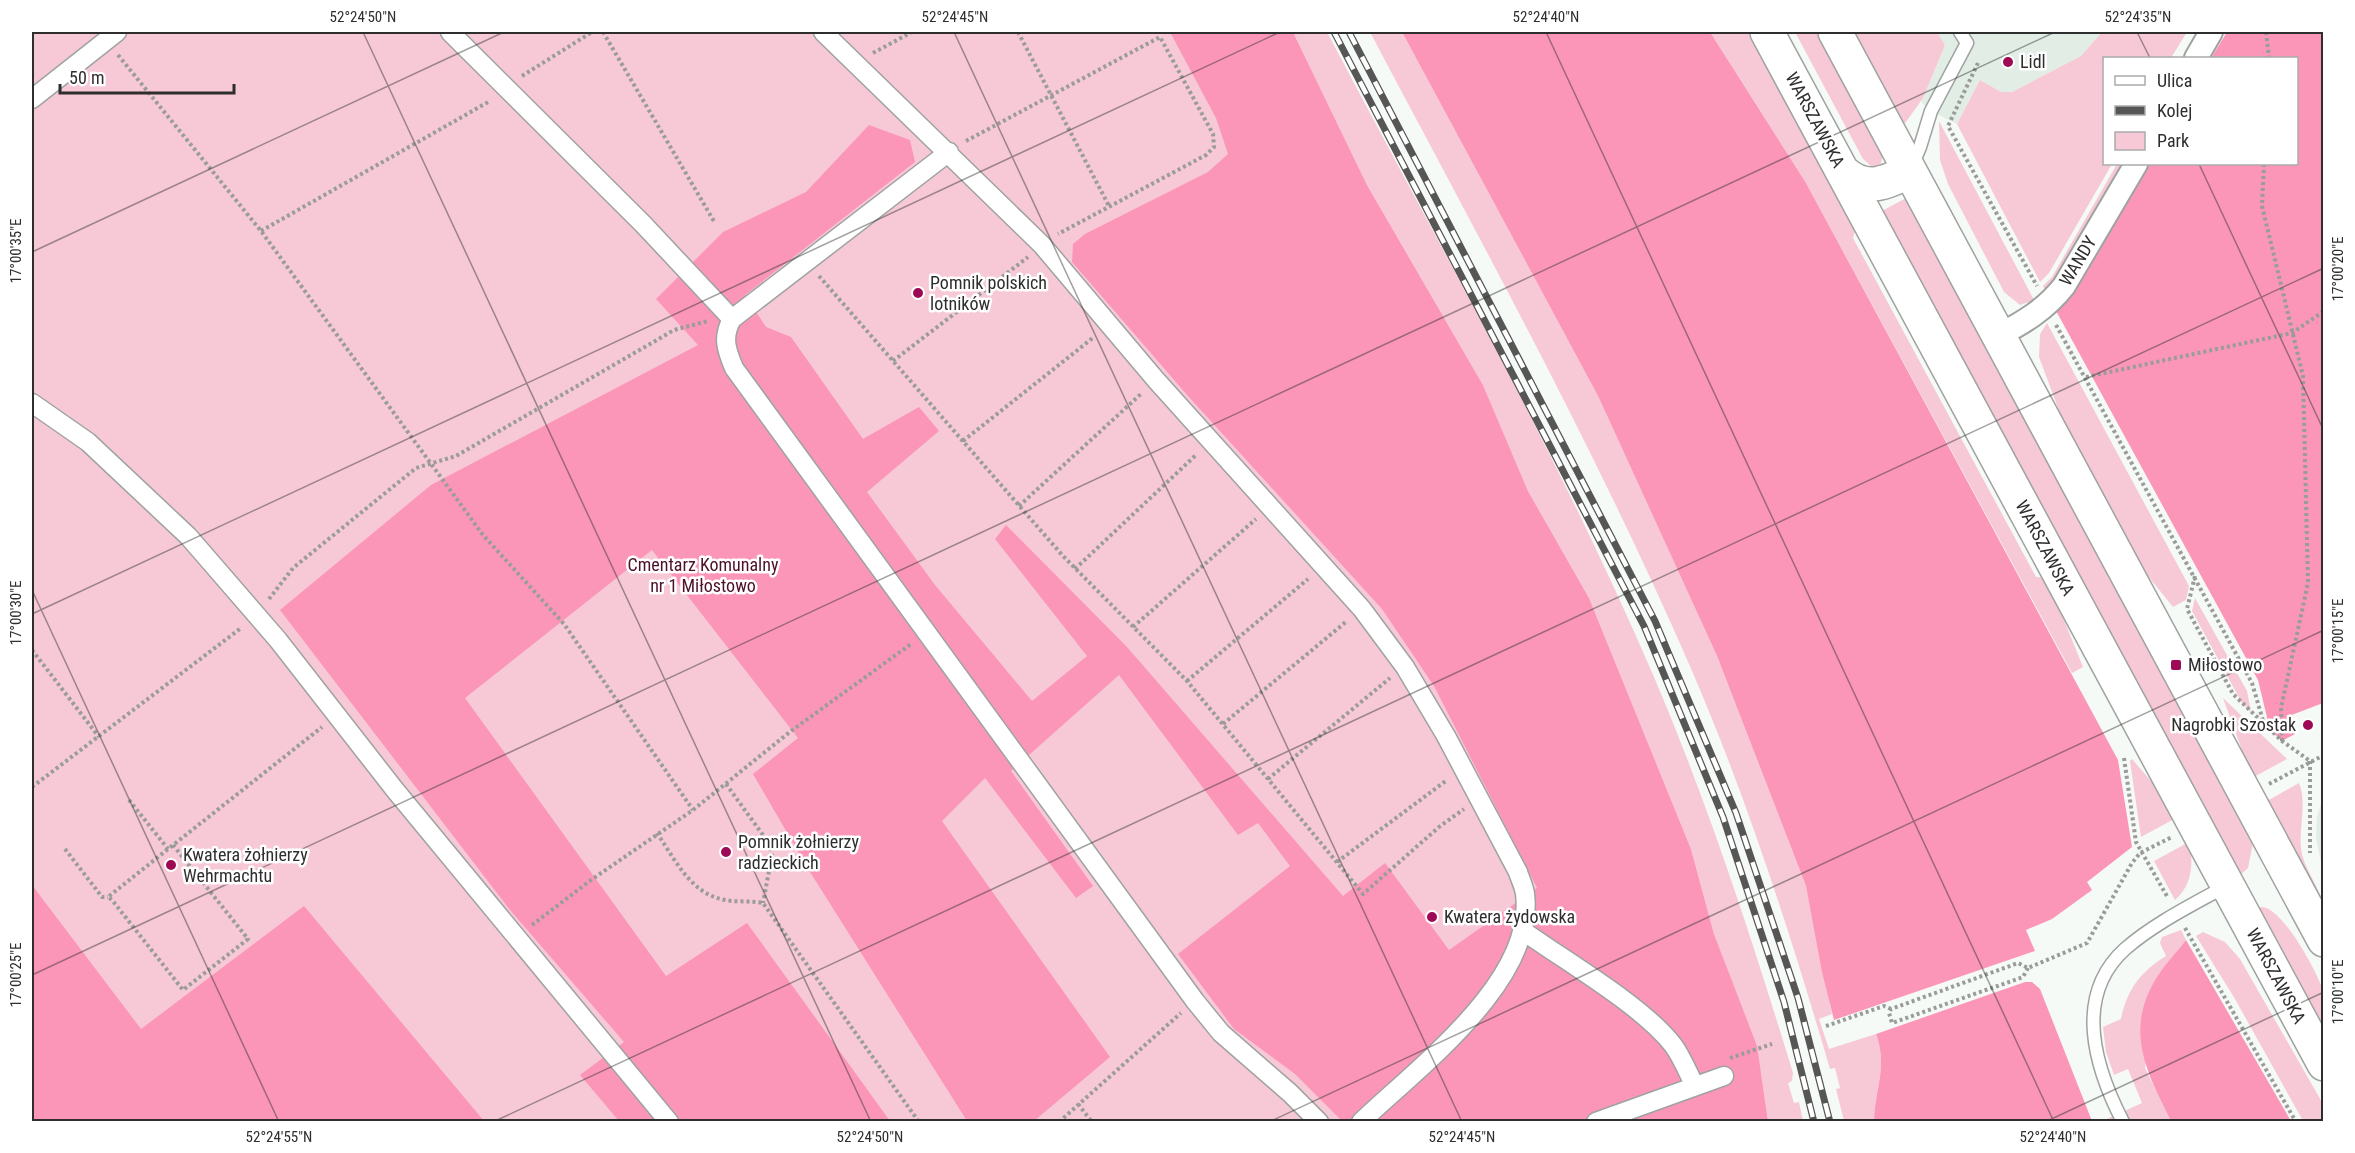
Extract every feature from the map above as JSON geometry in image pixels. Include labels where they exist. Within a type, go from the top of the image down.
[{"type":"main road","name":"WARSZAWSKA","points":[[1767,32],[2324,1064]]},
{"type":"main road","points":[[1835,32],[2324,940]]},
{"type":"main road","points":[[1843,172],[1860,184],[1873,185],[1885,183],[1909,171]]},
{"type":"street","points":[[450,32],[732,319]]},
{"type":"street","points":[[823,32],[949,152],[1042,245],[1156,380],[1271,505],[1362,609],[1405,667],[1464,769],[1518,872],[1525,893],[1522,930],[1507,966],[1485,1002],[1469,1020],[1361,1122]]},
{"type":"street","points":[[2197,57],[2211,32]]},
{"type":"street","points":[[32,99],[111,36]]},
{"type":"street","points":[[949,152],[732,319],[725,336],[725,346],[734,368],[1195,1001],[1221,1033],[1290,1093],[1319,1122]]},
{"type":"street","name":"WANDY","points":[[1998,336],[2047,306],[2064,286],[2135,165]]},
{"type":"street","points":[[32,404],[88,442],[188,536],[256,614],[516,938],[669,1122]]},
{"type":"street","points":[[1522,930],[1627,1004],[1654,1027],[1673,1046],[1695,1086]]},
{"type":"street","points":[[1596,1122],[1724,1076]]},
{"type":"lane","points":[[1909,171],[1920,147],[1930,111],[1967,43],[1960,32]]},
{"type":"lane","points":[[2123,1122],[2107,1087],[2091,1026],[2093,1005],[2107,973],[2123,951],[2177,914],[2227,886]]},
{"type":"path","points":[[261,231],[501,95],[507,88],[592,32]]},
{"type":"path","points":[[603,32],[715,223]]},
{"type":"path","points":[[855,63],[912,32]]},
{"type":"path","points":[[1018,32],[1109,206]]},
{"type":"path","points":[[893,361],[1042,245],[1109,206],[1206,155],[1214,147],[1213,134],[1157,32]]},
{"type":"path","points":[[2266,32],[2269,57]]},
{"type":"path","points":[[111,36],[261,231],[432,461],[483,535],[564,624],[693,810]]},
{"type":"path","points":[[949,152],[1160,37]]},
{"type":"path","points":[[1948,126],[2252,683],[2264,724]]},
{"type":"path","points":[[2264,165],[2262,206],[2303,376],[2308,583],[2281,708],[2282,741]]},
{"type":"path","points":[[807,261],[1018,506],[1075,569],[1187,681],[1363,894],[1439,827],[1479,798]]},
{"type":"path","points":[[2086,377],[2292,333],[2324,311]]},
{"type":"path","points":[[32,787],[256,614],[293,568],[416,468],[432,461],[456,456],[674,330],[697,323],[732,319]]},
{"type":"path","points":[[963,441],[1109,325]]},
{"type":"path","points":[[1018,506],[1156,380]]},
{"type":"path","points":[[1075,569],[1212,440]]},
{"type":"path","points":[[1133,627],[1271,505]]},
{"type":"path","points":[[1187,681],[1324,565]]},
{"type":"path","points":[[2195,576],[2187,609],[2233,694],[2282,741],[2310,761]]},
{"type":"path","points":[[1222,724],[1362,609]]},
{"type":"path","points":[[516,938],[657,833],[693,810],[791,731],[926,633]]},
{"type":"path","points":[[32,650],[99,736]]},
{"type":"path","points":[[1268,779],[1405,667]]},
{"type":"path","points":[[65,849],[102,897],[108,897],[337,716]]},
{"type":"path","points":[[2262,788],[2324,755]]},
{"type":"path","points":[[2124,758],[2136,842],[2296,1122]]},
{"type":"path","points":[[2310,761],[2308,837],[2313,862]]},
{"type":"path","points":[[1337,862],[1464,769]]},
{"type":"path","points":[[726,784],[768,842],[772,855],[763,903]]},
{"type":"path","points":[[129,800],[168,849]]},
{"type":"path","points":[[657,833],[694,884],[707,895],[724,900],[746,899],[763,903],[919,1122]]},
{"type":"path","points":[[1891,1009],[1891,1020],[2023,977],[2028,968],[2087,943],[2132,863],[2142,852],[2178,833]]},
{"type":"path","points":[[108,897],[183,990],[248,939],[173,845]]},
{"type":"path","points":[[1826,1026],[1884,1006],[1891,1009],[2018,963],[2028,968]]},
{"type":"path","points":[[1062,1121],[1078,1104],[1195,1001]]},
{"type":"path","points":[[1078,1104],[1092,1122]]},
{"type":"shaded area","name":"Lidl","points":[[1937,32],[2102,32],[2081,56],[2012,92],[2001,92],[1980,80],[1957,124],[1931,111],[1921,102],[1945,45]]},
{"type":"shaded area","points":[[2323,798],[2323,871],[2316,839],[2317,817]]},
{"type":"green space","name":"Cmentarz Komunalny nr 1 Miłostowo","points":[[32,32],[1177,32],[1744,1014],[1714,934],[1691,849],[1589,598],[1528,491],[1483,385],[1367,185],[1293,32],[1327,32],[1538,432],[1579,513],[1654,677],[1693,774],[1746,923],[1793,1073],[1792,1081],[1788,1083],[1794,1103],[1799,1102],[1803,1121],[1768,1121],[1761,1074],[1636,1122],[32,1121]]},
{"type":"green space","points":[[1170,32],[1293,32],[1367,185],[1483,385],[1528,491],[1589,598],[1691,849],[1714,934],[1757,1046],[1768,1121],[1342,1121],[1295,1074],[1234,1029],[1178,954],[1290,866],[1258,823],[1238,835],[1119,675],[1011,771],[1093,886],[1076,898],[985,778],[942,821],[1110,1057],[1034,1121],[967,1121],[810,872],[753,774],[798,738],[652,550],[465,698],[666,976],[747,923],[890,1121],[619,1121],[580,1075],[624,1042],[510,910],[280,610],[431,485],[698,345],[656,299],[723,232],[806,192],[869,125],[910,140],[915,162],[745,295],[766,327],[791,337],[863,439],[919,407],[939,431],[867,492],[935,585],[1032,701],[1087,656],[995,539],[1006,525],[1127,647],[1343,896],[1385,863],[1449,950],[1537,888],[1434,686],[1382,609],[1188,396],[1072,262],[1073,244],[1085,234],[1208,172],[1228,154],[1216,118]]},
{"type":"green space","points":[[1370,32],[1402,32],[1598,396],[1717,656],[1806,886],[1832,1014],[1819,1019],[1829,1049],[1876,1034],[1881,1067],[1874,1121],[1844,1121],[1836,1089],[1840,1088],[1835,1068],[1830,1069],[1766,864],[1710,713],[1689,664],[1653,583],[1576,424]]},
{"type":"green space","points":[[1402,32],[1710,32],[1806,183],[2118,760],[2132,847],[2087,882],[2092,890],[2052,919],[2026,930],[2035,951],[1834,1020],[1822,972],[1806,886],[1717,656],[1598,396]]},
{"type":"green space","points":[[1710,32],[1753,32],[1857,224],[1853,238],[2036,577],[2047,578],[2083,667],[2072,673],[1806,183]]},
{"type":"green space","points":[[1795,32],[1820,32],[1884,153],[1880,166],[1871,166],[1863,159]]},
{"type":"green space","points":[[1849,32],[1937,32],[1945,45],[1923,98],[1901,129]]},
{"type":"green space","points":[[2102,32],[2187,32],[2172,57],[2103,57],[2103,165],[2111,165],[2049,273],[2040,282],[1957,124],[1980,80],[2001,92],[2012,92],[2081,56]]},
{"type":"green space","points":[[2227,32],[2323,32],[2323,703],[2289,716],[2295,734],[2282,741],[2270,730],[2258,680],[2055,309],[2146,165],[2298,165],[2298,57],[2212,57]]},
{"type":"green space","points":[[1939,121],[2034,300],[2020,305],[2004,292],[1948,184],[1940,160]]},
{"type":"green space","points":[[2116,165],[2124,165],[2047,295],[2043,286],[2052,277]]},
{"type":"green space","points":[[1908,197],[2254,838],[2248,868],[2238,877],[1880,212]]},
{"type":"green space","points":[[2047,323],[2189,586],[2186,600],[2173,607],[2131,555],[2064,424],[2039,357],[2040,334]]},
{"type":"green space","points":[[2195,598],[2247,691],[2251,712],[2242,703],[2192,611]]},
{"type":"green space","points":[[2223,698],[2287,759],[2252,778]]},
{"type":"green space","points":[[2132,759],[2163,795],[2176,818],[2141,837],[2130,761]]},
{"type":"green space","points":[[2299,783],[2303,800],[2302,854],[2318,890],[2323,912],[2265,802]]},
{"type":"green space","points":[[2189,842],[2190,874],[2185,888],[2175,900],[2154,861]]},
{"type":"green space","points":[[32,885],[141,1029],[304,906],[484,1121],[32,1121]]},
{"type":"green space","points":[[2261,907],[2269,909],[2288,928],[2320,982],[2325,1008],[2323,1038],[2258,909]]},
{"type":"green space","points":[[2181,930],[2186,940],[2157,977],[2145,1068],[2171,1121],[2100,1122],[2142,1103],[2128,1069],[2114,1075],[2106,1052],[2103,1027],[2121,1019],[2127,999],[2136,983],[2142,975],[2166,956],[2160,943],[2162,937]]},
{"type":"green space","points":[[2203,932],[2225,942],[2240,959],[2323,1104],[2323,1121],[2303,1121],[2235,999],[2196,936]]},
{"type":"green space","points":[[2186,940],[2291,1121],[2171,1121],[2147,1067],[2140,1033],[2147,996],[2157,977]]},
{"type":"green space","points":[[2025,982],[2032,982],[2040,989],[2092,1121],[1874,1121],[1881,1067],[1876,1034]]},
{"type":"railway","points":[[1334,32],[1644,626],[1723,817],[1784,1002],[1814,1122]]},
{"type":"railway","points":[[1349,32],[1655,621],[1736,813],[1798,998],[1830,1122]]},
{"type":"place","name":"Lidl","points":[[2008,62]]},
{"type":"place","name":"Pomnik polskich lotników","points":[[918,293]]},
{"type":"place","name":"Miłostowo","points":[[2176,665]]},
{"type":"place","name":"Nagrobki Szostak","points":[[2308,725]]},
{"type":"place","name":"Pomnik żołnierzy radzieckich","points":[[726,852]]},
{"type":"place","name":"Kwatera żołnierzy Wehrmachtu","points":[[171,865]]},
{"type":"place","name":"Kwatera żydowska","points":[[1432,917]]}]
